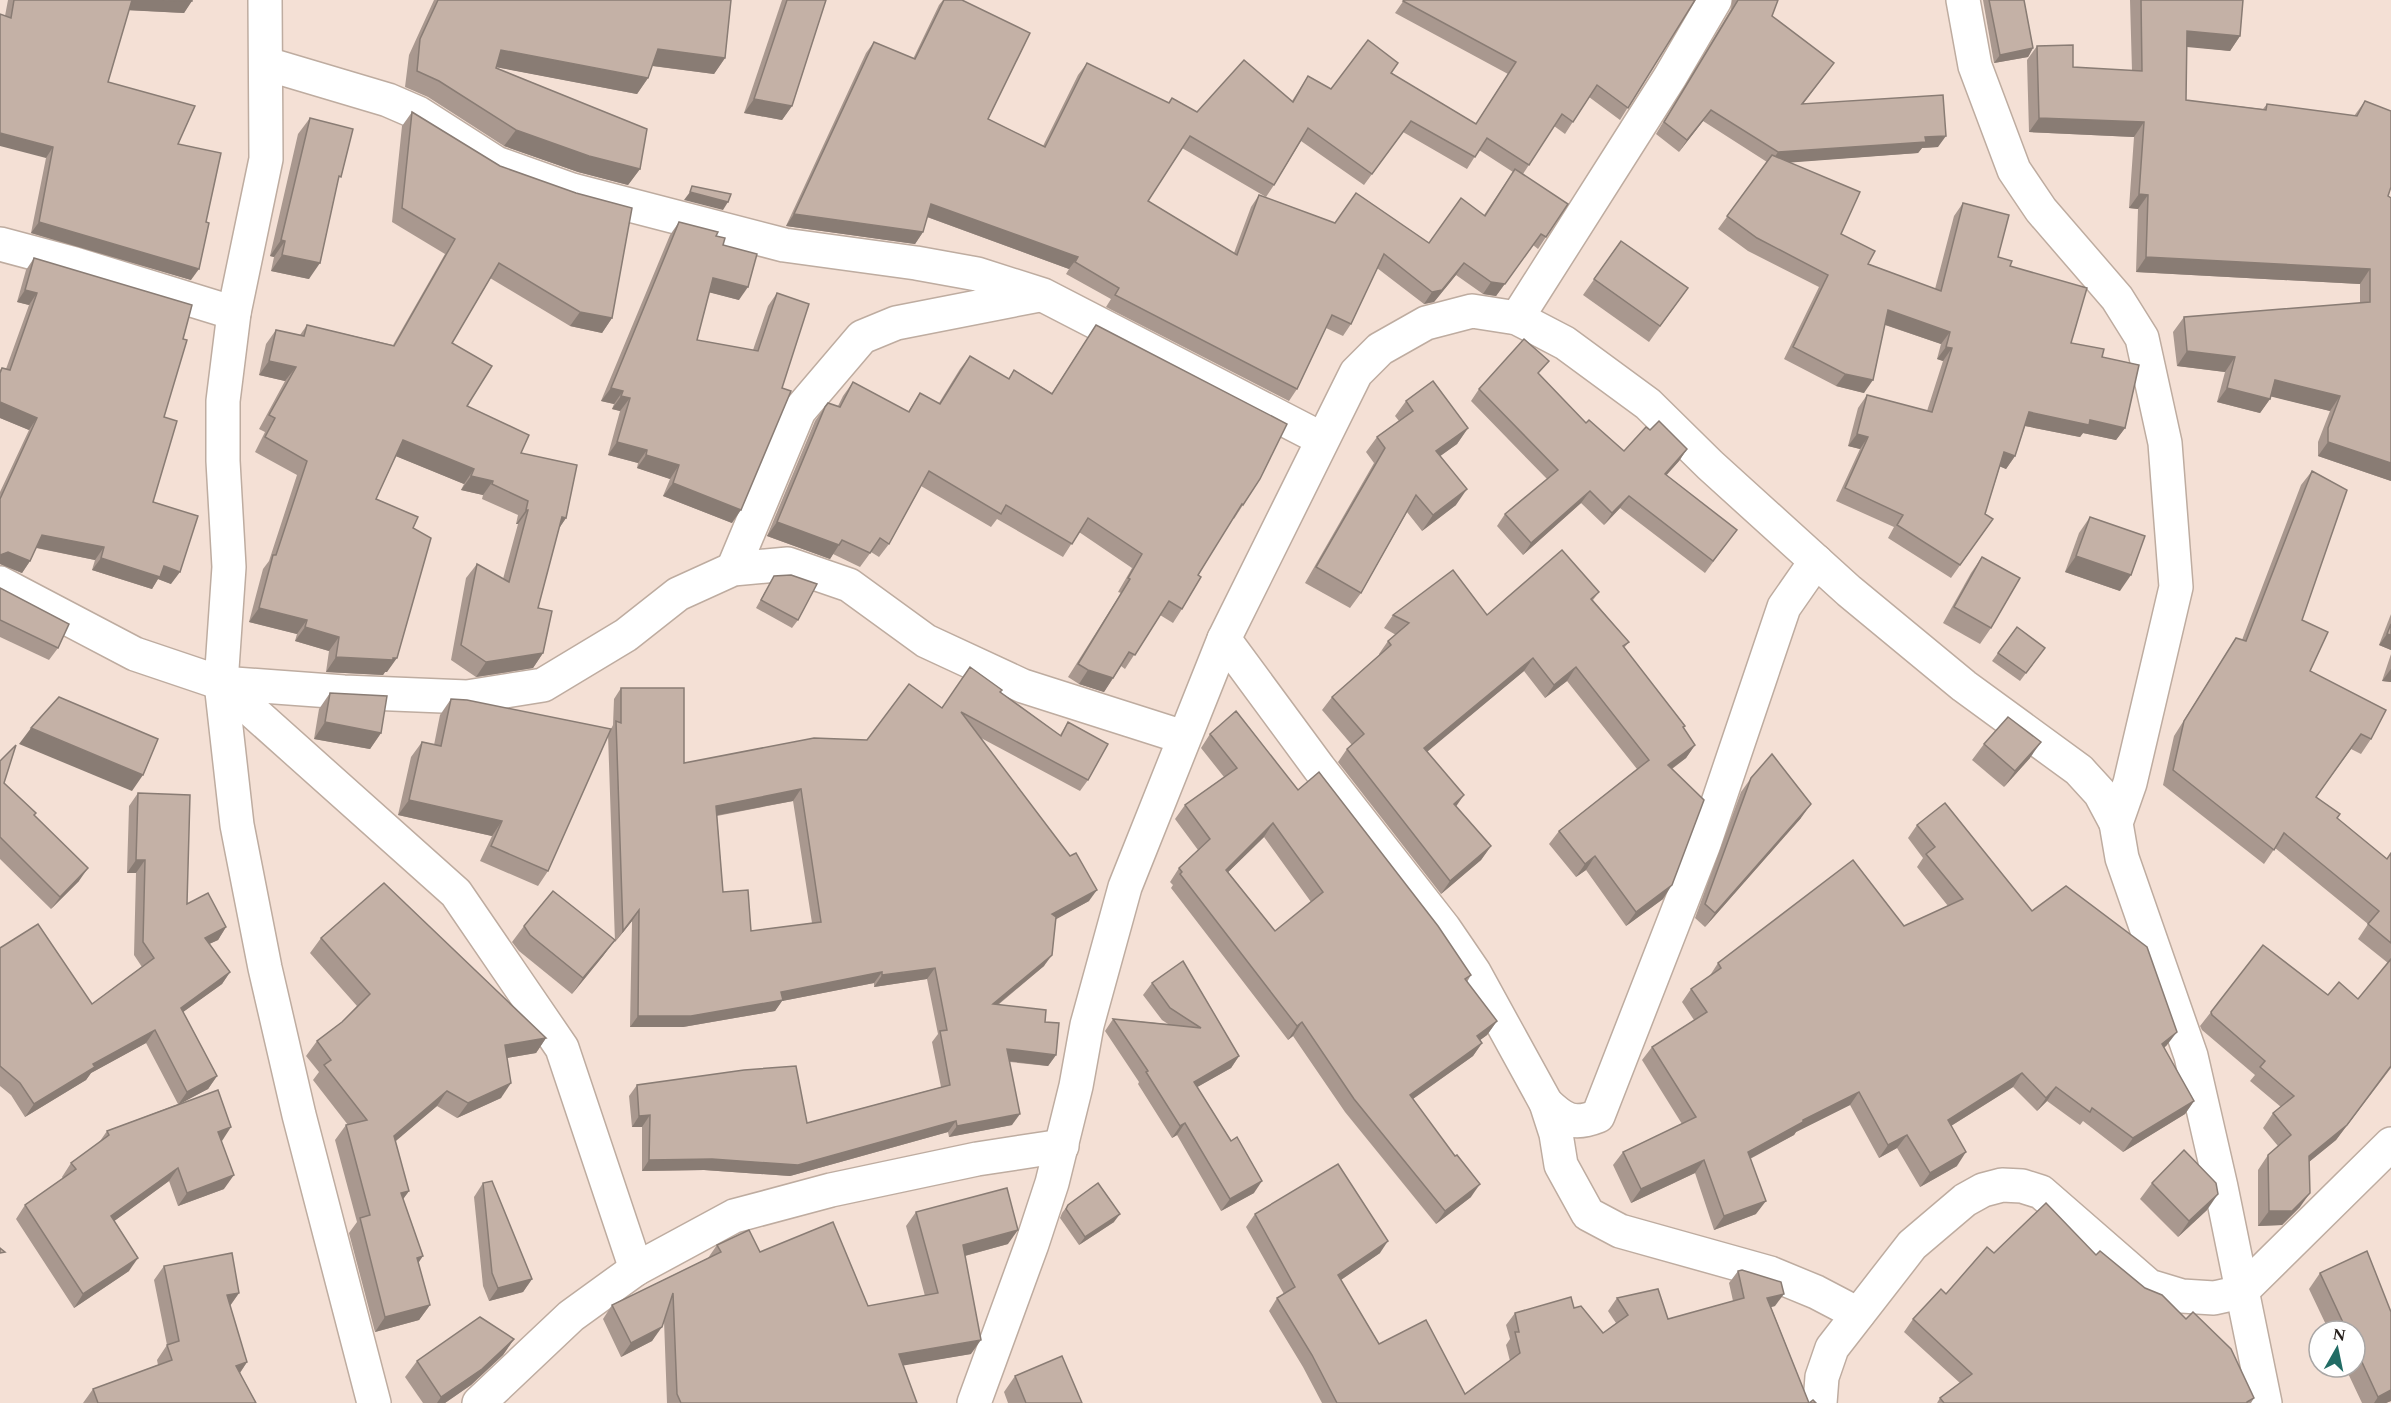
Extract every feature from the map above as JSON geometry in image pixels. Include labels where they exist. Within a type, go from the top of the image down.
[{"type":"street","points":[[265,0],[266,159],[234,313],[223,401],[223,461],[229,567],[221,683],[237,825],[266,968],[299,1115],[374,1403]]},
{"type":"street","points":[[1517,318],[1670,77],[1714,0]]},
{"type":"street","points":[[1963,0],[1975,66],[2014,170],[2041,210],[2117,298],[2142,338],[2165,442],[2176,587],[2130,783],[2116,822]]},
{"type":"street","points":[[267,64],[388,99],[418,112],[496,163],[572,190],[784,245],[916,263],[977,274],[1043,295],[1322,439]]},
{"type":"street","points":[[0,244],[75,264],[234,313]]},
{"type":"street","points":[[733,569],[799,411],[862,337],[896,322],[1043,295]]},
{"type":"street","points":[[974,1403],[1032,1244],[1062,1146],[1087,1025],[1125,887],[1224,639],[1356,373],[1380,349],[1426,323],[1472,311],[1517,318],[1565,343],[1648,404],[1710,465],[1816,561],[1964,686],[2079,770],[2100,793],[2116,822],[2122,858],[2191,1056],[2221,1187],[2265,1403]]},
{"type":"street","points":[[1546,1103],[1562,1118],[1582,1123],[1598,1116],[1704,844],[1784,607],[1816,561]]},
{"type":"street","points":[[0,583],[135,654],[221,683],[344,692],[467,697],[543,686],[626,635],[678,594],[733,569],[788,564],[849,585],[926,641],[1023,686],[1183,737]]},
{"type":"street","points":[[1224,639],[1319,768],[1444,928],[1474,972],[1546,1103],[1556,1134],[1561,1165],[1588,1214],[1620,1231],[1770,1273],[1816,1292],[1858,1314]]},
{"type":"street","points":[[221,683],[456,893],[562,1048],[636,1269]]},
{"type":"street","points":[[1820,1403],[1822,1377],[1832,1348],[1858,1314],[1912,1245],[1965,1200],[1983,1190],[2002,1185],[2022,1186],[2041,1192],[2149,1286],[2182,1296],[2214,1298],[2241,1292],[2391,1144]]},
{"type":"street","points":[[479,1403],[571,1316],[636,1269],[734,1216],[831,1190],[977,1159],[1062,1146]]},
{"type":"building","points":[[14,0],[132,0],[108,82],[195,106],[178,144],[221,153],[206,222],[209,223],[199,269],[39,222],[53,147],[0,133],[0,14],[11,18]]},
{"type":"building","points":[[438,0],[731,0],[725,58],[658,49],[648,78],[501,50],[496,68],[647,129],[640,169],[589,156],[516,130],[439,81],[417,71],[420,39]]},
{"type":"building","points":[[787,0],[826,0],[792,106],[754,99]]},
{"type":"building","points":[[944,0],[962,0],[1030,33],[988,119],[1045,147],[1087,63],[1169,103],[1172,98],[1197,112],[1244,60],[1293,102],[1308,76],[1331,89],[1368,40],[1398,63],[1391,73],[1476,124],[1516,62],[1404,0],[1695,0],[1628,108],[1597,85],[1573,122],[1562,114],[1529,165],[1487,138],[1475,157],[1411,121],[1372,174],[1308,128],[1274,185],[1190,136],[1148,201],[1237,255],[1259,195],[1335,223],[1356,193],[1429,243],[1461,198],[1485,216],[1515,169],[1568,204],[1546,237],[1541,234],[1505,284],[1491,282],[1464,263],[1442,290],[1432,292],[1384,254],[1351,324],[1332,315],[1297,389],[1115,295],[1119,288],[1075,262],[1078,257],[931,204],[923,232],[794,214],[874,42],[915,59]]},
{"type":"building","points":[[1738,0],[1778,0],[1772,16],[1834,63],[1802,104],[1943,95],[1946,136],[1925,137],[1926,142],[1778,152],[1711,110],[1687,140],[1664,122]]},
{"type":"building","points":[[1989,0],[2024,0],[2033,48],[2000,55]]},
{"type":"building","points":[[2141,0],[2243,0],[2240,36],[2187,31],[2186,100],[2266,110],[2267,104],[2357,116],[2365,101],[2391,111],[2391,187],[2388,196],[2391,198],[2391,463],[2328,442],[2328,428],[2340,396],[2275,380],[2270,399],[2227,388],[2235,357],[2187,351],[2184,317],[2370,302],[2370,269],[2146,257],[2148,195],[2139,194],[2144,122],[2039,118],[2037,46],[2073,45],[2073,67],[2142,71]]},
{"type":"building","points":[[412,112],[500,166],[576,193],[632,208],[612,318],[580,312],[499,263],[452,343],[492,366],[467,406],[529,435],[521,453],[577,465],[566,518],[562,517],[538,608],[552,611],[543,653],[486,662],[461,645],[477,564],[509,582],[528,510],[526,510],[528,501],[492,484],[493,481],[471,476],[474,469],[403,440],[376,499],[418,517],[413,528],[431,538],[397,658],[393,660],[336,657],[339,637],[305,627],[307,620],[259,608],[273,555],[276,555],[307,461],[265,437],[275,418],[269,415],[296,367],[269,361],[276,330],[304,336],[307,325],[394,346],[455,239],[402,208]]},
{"type":"building","points":[[310,118],[353,129],[341,177],[339,176],[320,263],[282,255],[285,241],[281,240]]},
{"type":"building","points":[[1772,155],[1860,192],[1841,234],[1875,251],[1868,264],[1941,291],[1963,203],[2009,215],[1998,257],[2012,261],[2010,266],[2087,288],[2071,343],[2104,349],[2102,357],[2139,365],[2125,428],[2090,420],[2089,425],[2029,412],[2015,456],[2004,452],[1985,514],[1993,519],[1960,565],[1897,525],[1903,515],[1845,488],[1868,437],[1857,434],[1867,395],[1932,412],[1952,348],[1946,347],[1950,332],[1888,310],[1873,380],[1845,374],[1793,347],[1828,275],[1757,238],[1727,216]]},
{"type":"building","points":[[692,186],[731,194],[728,202],[690,192]]},
{"type":"building","points":[[679,222],[718,232],[716,236],[725,238],[723,245],[757,254],[748,287],[713,278],[697,340],[758,351],[777,293],[809,304],[782,388],[791,391],[741,510],[673,483],[679,465],[646,455],[647,450],[617,442],[630,398],[621,396],[623,391],[611,388]]},
{"type":"building","points":[[1621,241],[1688,288],[1660,326],[1594,279]]},
{"type":"building","points":[[34,258],[192,305],[183,339],[187,340],[164,417],[177,421],[153,502],[198,516],[180,572],[164,566],[160,577],[101,558],[104,547],[42,535],[30,561],[8,552],[0,555],[0,499],[37,418],[0,402],[0,373],[2,368],[10,370],[37,293],[25,290]]},
{"type":"building","points":[[1096,325],[1287,424],[1260,479],[1198,575],[1201,577],[1182,609],[1169,601],[1135,655],[1129,652],[1113,678],[1088,670],[1078,664],[1130,579],[1128,578],[1142,554],[1088,518],[1072,544],[1006,505],[1001,514],[929,471],[889,544],[880,538],[870,553],[842,540],[839,545],[777,522],[825,407],[828,403],[840,407],[853,382],[909,412],[920,393],[940,404],[970,356],[1009,379],[1014,370],[1052,394]]},
{"type":"building","points":[[1524,339],[1549,361],[1538,373],[1586,423],[1589,420],[1624,451],[1646,427],[1650,430],[1659,421],[1687,449],[1665,474],[1737,530],[1713,561],[1629,496],[1612,513],[1590,491],[1531,543],[1505,514],[1558,470],[1479,389]]},
{"type":"building","points":[[1433,381],[1468,428],[1436,451],[1467,489],[1433,515],[1416,495],[1361,593],[1316,567],[1385,448],[1377,437],[1413,411],[1406,401]]},
{"type":"building","points":[[2312,471],[2347,490],[2302,620],[2328,632],[2310,671],[2386,710],[2371,739],[2361,734],[2316,797],[2340,814],[2337,818],[2387,859],[2391,853],[2391,943],[2368,924],[2379,911],[2284,833],[2274,850],[2173,770],[2184,721],[2236,638],[2246,641]]},
{"type":"building","points":[[2090,517],[2145,536],[2131,575],[2076,556]]},
{"type":"building","points":[[1562,550],[1599,592],[1591,599],[1629,642],[1623,646],[1685,726],[1683,727],[1695,745],[1668,765],[1704,800],[1672,885],[1636,912],[1595,856],[1585,864],[1559,831],[1649,760],[1576,667],[1554,685],[1533,658],[1424,748],[1464,795],[1454,804],[1491,846],[1450,881],[1347,749],[1364,734],[1332,697],[1391,645],[1388,641],[1409,623],[1393,615],[1453,570],[1487,615]]},
{"type":"building","points":[[1982,557],[2020,578],[1991,628],[1954,607]]},
{"type":"building","points":[[791,575],[817,584],[798,620],[761,600],[774,576]]},
{"type":"building","points":[[0,588],[69,624],[58,648],[0,620]]},
{"type":"building","points":[[2017,627],[2045,648],[2026,673],[1998,653]]},
{"type":"building","points":[[970,667],[1061,736],[1068,722],[1108,744],[1088,780],[961,712],[1070,856],[1076,853],[1097,890],[1052,914],[1056,917],[1052,955],[993,1004],[1046,1010],[1045,1022],[1059,1023],[1056,1055],[1007,1049],[1020,1114],[957,1126],[956,1121],[798,1165],[712,1159],[649,1160],[650,1115],[639,1116],[637,1085],[744,1070],[796,1066],[807,1123],[950,1085],[940,1031],[947,1030],[935,968],[882,975],[882,972],[781,992],[783,1000],[691,1016],[638,1016],[639,910],[623,931],[616,721],[621,723],[621,688],[684,688],[684,763],[814,738],[867,740],[909,684],[942,708]],"holes":[[[801,789],[821,922],[751,931],[748,890],[723,892],[716,806]]]},
{"type":"building","points":[[330,693],[387,696],[381,733],[325,722]]},
{"type":"building","points":[[59,697],[158,739],[143,775],[31,728]]},
{"type":"building","points":[[451,699],[467,700],[611,729],[548,871],[491,846],[502,821],[409,800],[422,742],[441,746]]},
{"type":"building","points":[[1236,711],[1298,790],[1319,772],[1438,926],[1471,975],[1465,979],[1497,1021],[1477,1036],[1482,1043],[1410,1095],[1455,1156],[1457,1155],[1480,1184],[1445,1211],[1354,1099],[1302,1022],[1297,1026],[1180,874],[1182,872],[1179,868],[1210,839],[1185,805],[1237,768],[1210,734]],"holes":[[[1273,823],[1323,892],[1275,931],[1226,870]]]},
{"type":"building","points":[[2008,717],[2041,742],[2015,771],[1984,744]]},
{"type":"building","points":[[16,745],[4,783],[88,868],[60,897],[0,837],[0,761]]},
{"type":"building","points":[[1772,754],[1811,804],[1715,913],[1705,904],[1751,778]]},
{"type":"building","points":[[138,793],[190,795],[187,904],[208,893],[226,927],[205,938],[230,972],[181,1008],[217,1076],[187,1092],[155,1030],[93,1064],[95,1067],[34,1104],[20,1083],[0,1066],[0,948],[38,924],[92,1004],[154,958],[143,942],[145,860],[136,860]]},
{"type":"building","points":[[1945,803],[2032,911],[2066,886],[2147,947],[2177,1032],[2162,1044],[2194,1101],[2133,1138],[2092,1108],[2090,1112],[2056,1087],[2046,1098],[2022,1073],[1948,1120],[1966,1152],[1930,1173],[1907,1135],[1888,1145],[1859,1092],[1803,1120],[1748,1152],[1766,1201],[1724,1216],[1704,1160],[1641,1189],[1623,1152],[1696,1117],[1652,1047],[1707,1012],[1691,989],[1721,968],[1718,963],[1853,860],[1904,926],[1963,899],[1926,854],[1935,847],[1917,825]]},
{"type":"building","points":[[384,883],[546,1038],[505,1045],[511,1083],[468,1103],[447,1091],[394,1136],[409,1191],[401,1193],[423,1256],[417,1258],[430,1305],[385,1317],[360,1218],[370,1215],[346,1125],[367,1120],[324,1065],[331,1060],[317,1041],[342,1022],[370,994],[321,938]]},
{"type":"building","points":[[553,891],[615,940],[583,978],[530,935],[524,926]]},
{"type":"building","points":[[2263,945],[2328,995],[2339,982],[2358,999],[2391,959],[2391,1066],[2347,1125],[2309,1156],[2310,1193],[2292,1211],[2269,1211],[2268,1155],[2291,1135],[2273,1113],[2294,1096],[2260,1067],[2265,1061],[2211,1012]]},
{"type":"building","points":[[1183,961],[1239,1056],[1194,1082],[1231,1141],[1237,1137],[1262,1181],[1230,1199],[1185,1123],[1180,1126],[1146,1072],[1148,1071],[1113,1019],[1201,1028],[1170,1008],[1152,983]]},
{"type":"building","points":[[218,1090],[231,1127],[218,1132],[234,1175],[187,1193],[178,1168],[111,1216],[138,1258],[83,1294],[25,1205],[76,1169],[71,1163],[109,1135],[107,1131]]},
{"type":"building","points":[[2184,1150],[2216,1183],[2218,1194],[2189,1221],[2152,1183]]},
{"type":"building","points":[[1338,1164],[1388,1241],[1338,1275],[1379,1344],[1426,1320],[1465,1394],[1520,1353],[1515,1332],[1519,1332],[1515,1313],[1571,1297],[1574,1308],[1581,1306],[1603,1333],[1628,1315],[1617,1298],[1658,1289],[1668,1319],[1744,1298],[1738,1271],[1742,1270],[1781,1282],[1784,1294],[1767,1298],[1809,1403],[1337,1403],[1312,1355],[1277,1298],[1295,1287],[1255,1214]]},
{"type":"building","points":[[492,1181],[532,1279],[498,1288],[492,1273],[483,1183]]},
{"type":"building","points":[[1098,1183],[1120,1214],[1085,1237],[1066,1209],[1068,1205]]},
{"type":"building","points":[[1007,1188],[1018,1230],[963,1245],[981,1340],[899,1354],[917,1403],[681,1403],[677,1394],[673,1293],[662,1327],[631,1343],[612,1305],[721,1252],[717,1245],[749,1230],[760,1252],[833,1222],[868,1306],[938,1293],[916,1212]]},
{"type":"building","points":[[2046,1203],[2096,1255],[2100,1251],[2145,1288],[2162,1295],[2186,1319],[2193,1312],[2231,1349],[2254,1398],[2247,1403],[1944,1403],[1940,1398],[1972,1374],[1913,1319],[1941,1289],[1946,1294],[1987,1247],[1994,1253]]},
{"type":"building","points":[[2367,1251],[2391,1312],[2391,1390],[2378,1397],[2367,1373],[2367,1319],[2341,1319],[2320,1273]]},
{"type":"building","points":[[232,1253],[239,1293],[227,1295],[247,1362],[236,1366],[256,1403],[98,1403],[93,1389],[172,1360],[167,1345],[179,1341],[164,1266]]},
{"type":"building","points":[[480,1317],[514,1339],[482,1369],[441,1397],[417,1361]]},
{"type":"building","points":[[1062,1356],[1082,1403],[1026,1403],[1015,1376]]}]
